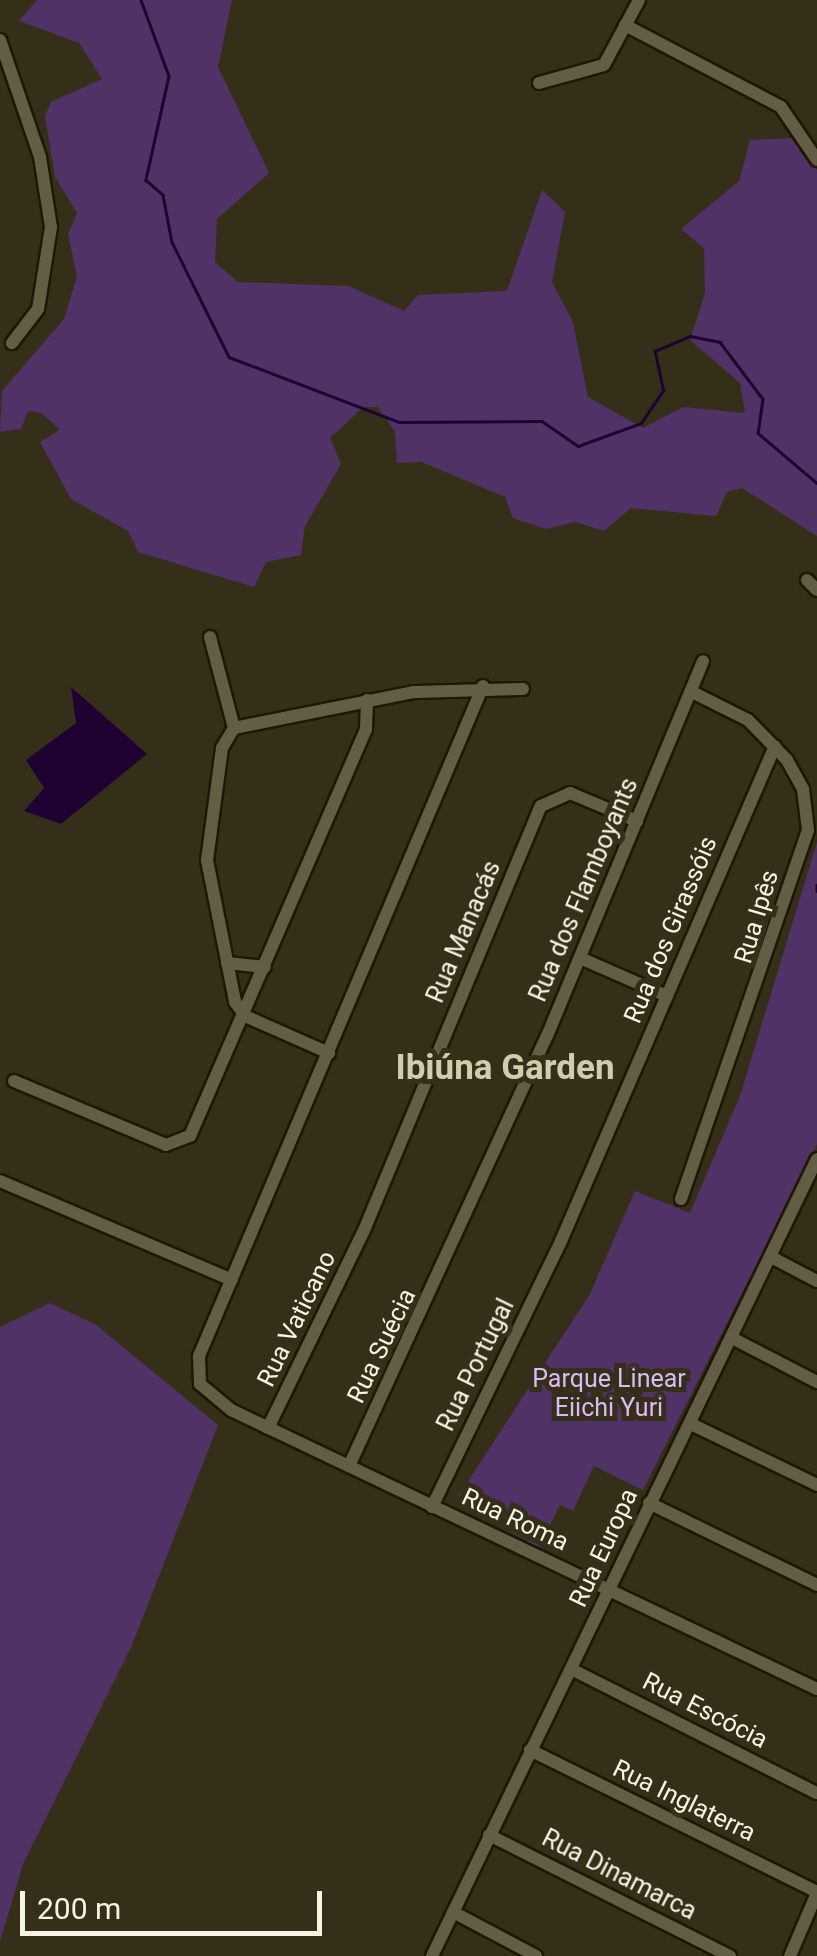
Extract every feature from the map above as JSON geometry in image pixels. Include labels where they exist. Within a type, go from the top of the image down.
[{"type":"street","points":[[539,83],[604,65],[639,0]]},
{"type":"street","points":[[626,25],[781,107],[817,160]]},
{"type":"street","points":[[0,40],[44,168],[52,227],[38,309],[12,343]]},
{"type":"street","points":[[210,637],[234,728],[222,748],[207,860],[227,964],[245,1016],[329,1053]]},
{"type":"street","name":"Rua dos Flamboyants","points":[[455,1246],[703,661]]},
{"type":"street","points":[[234,728],[367,700],[483,686],[523,689]]},
{"type":"street","points":[[0,1181],[232,1280],[483,686]]},
{"type":"street","name":"Rua Ipês","points":[[680,1199],[812,826],[803,789],[775,746],[692,692]]},
{"type":"street","points":[[14,1082],[177,1144],[193,1132],[366,729],[367,700]]},
{"type":"street","name":"Rua dos Girassóis","points":[[561,1242],[775,746]]},
{"type":"street","name":"Rua Manacás","points":[[365,1228],[541,806],[570,792],[637,821]]},
{"type":"street","points":[[580,958],[667,996]]},
{"type":"street","points":[[227,964],[265,967]]},
{"type":"street","name":"Rua Europa","points":[[432,1956],[530,1750],[573,1670],[650,1503],[813,1178],[817,1160]]},
{"type":"street","name":"Rua Vaticano","points":[[268,1428],[365,1228]]},
{"type":"street","name":"Rua Portugal","points":[[432,1507],[561,1242]]},
{"type":"street","name":"Rua Suécia","points":[[349,1466],[455,1246]]},
{"type":"street","points":[[770,1258],[817,1281]]},
{"type":"street","name":"Rua Roma","points":[[232,1280],[199,1356],[200,1384],[268,1428],[817,1690]]},
{"type":"street","points":[[732,1338],[817,1382]]},
{"type":"street","points":[[691,1424],[817,1484]]},
{"type":"street","points":[[650,1503],[817,1585]]},
{"type":"street","name":"Rua Escócia","points":[[573,1670],[817,1793]]},
{"type":"street","name":"Rua Inglaterra","points":[[530,1750],[817,1892]]},
{"type":"street","name":"Rua Dinamarca","points":[[489,1835],[730,1956]]},
{"type":"street","points":[[790,1956],[817,1892]]},
{"type":"street","points":[[453,1912],[536,1956]]},
{"type":"green space","points":[[37,0],[232,0],[218,67],[269,173],[217,219],[215,262],[238,282],[348,286],[404,311],[418,295],[507,291],[542,190],[565,212],[552,282],[573,322],[588,397],[643,428],[683,407],[745,413],[740,383],[690,340],[705,293],[704,248],[681,229],[739,181],[750,140],[791,138],[817,170],[817,536],[742,488],[727,492],[716,516],[631,508],[604,531],[575,522],[546,529],[513,518],[505,497],[422,462],[397,463],[395,432],[378,407],[363,407],[330,438],[341,464],[305,526],[301,555],[266,562],[254,587],[138,552],[128,531],[71,499],[40,442],[60,430],[42,413],[28,411],[21,429],[0,432],[2,391],[64,319],[77,277],[68,234],[77,213],[55,177],[45,116],[51,102],[102,79],[79,43],[19,21]]},
{"type":"green space","name":"Parque Linear Eiichi Yuri","points":[[817,842],[817,1144],[643,1490],[594,1466],[573,1511],[560,1505],[539,1547],[468,1510],[459,1495],[590,1294],[635,1191],[690,1213],[740,1096]]},
{"type":"green space","points":[[50,1303],[96,1325],[218,1425],[132,1645],[23,1864],[0,1942],[0,1327]]},
{"type":"shaded area","points":[[71,687],[147,754],[61,824],[24,811],[44,788],[26,760],[76,723]]},
{"type":"waterway","points":[[141,0],[169,76],[146,180],[163,195],[172,242],[229,357],[399,422],[542,421],[578,446],[641,423],[663,390],[655,351],[690,336],[720,342],[763,399],[758,433],[817,483]]},
{"type":"waterway","points":[[817,885],[817,891]]},
{"type":"district","name":"Ibiúna Garden","points":[[505,1068]]}]
